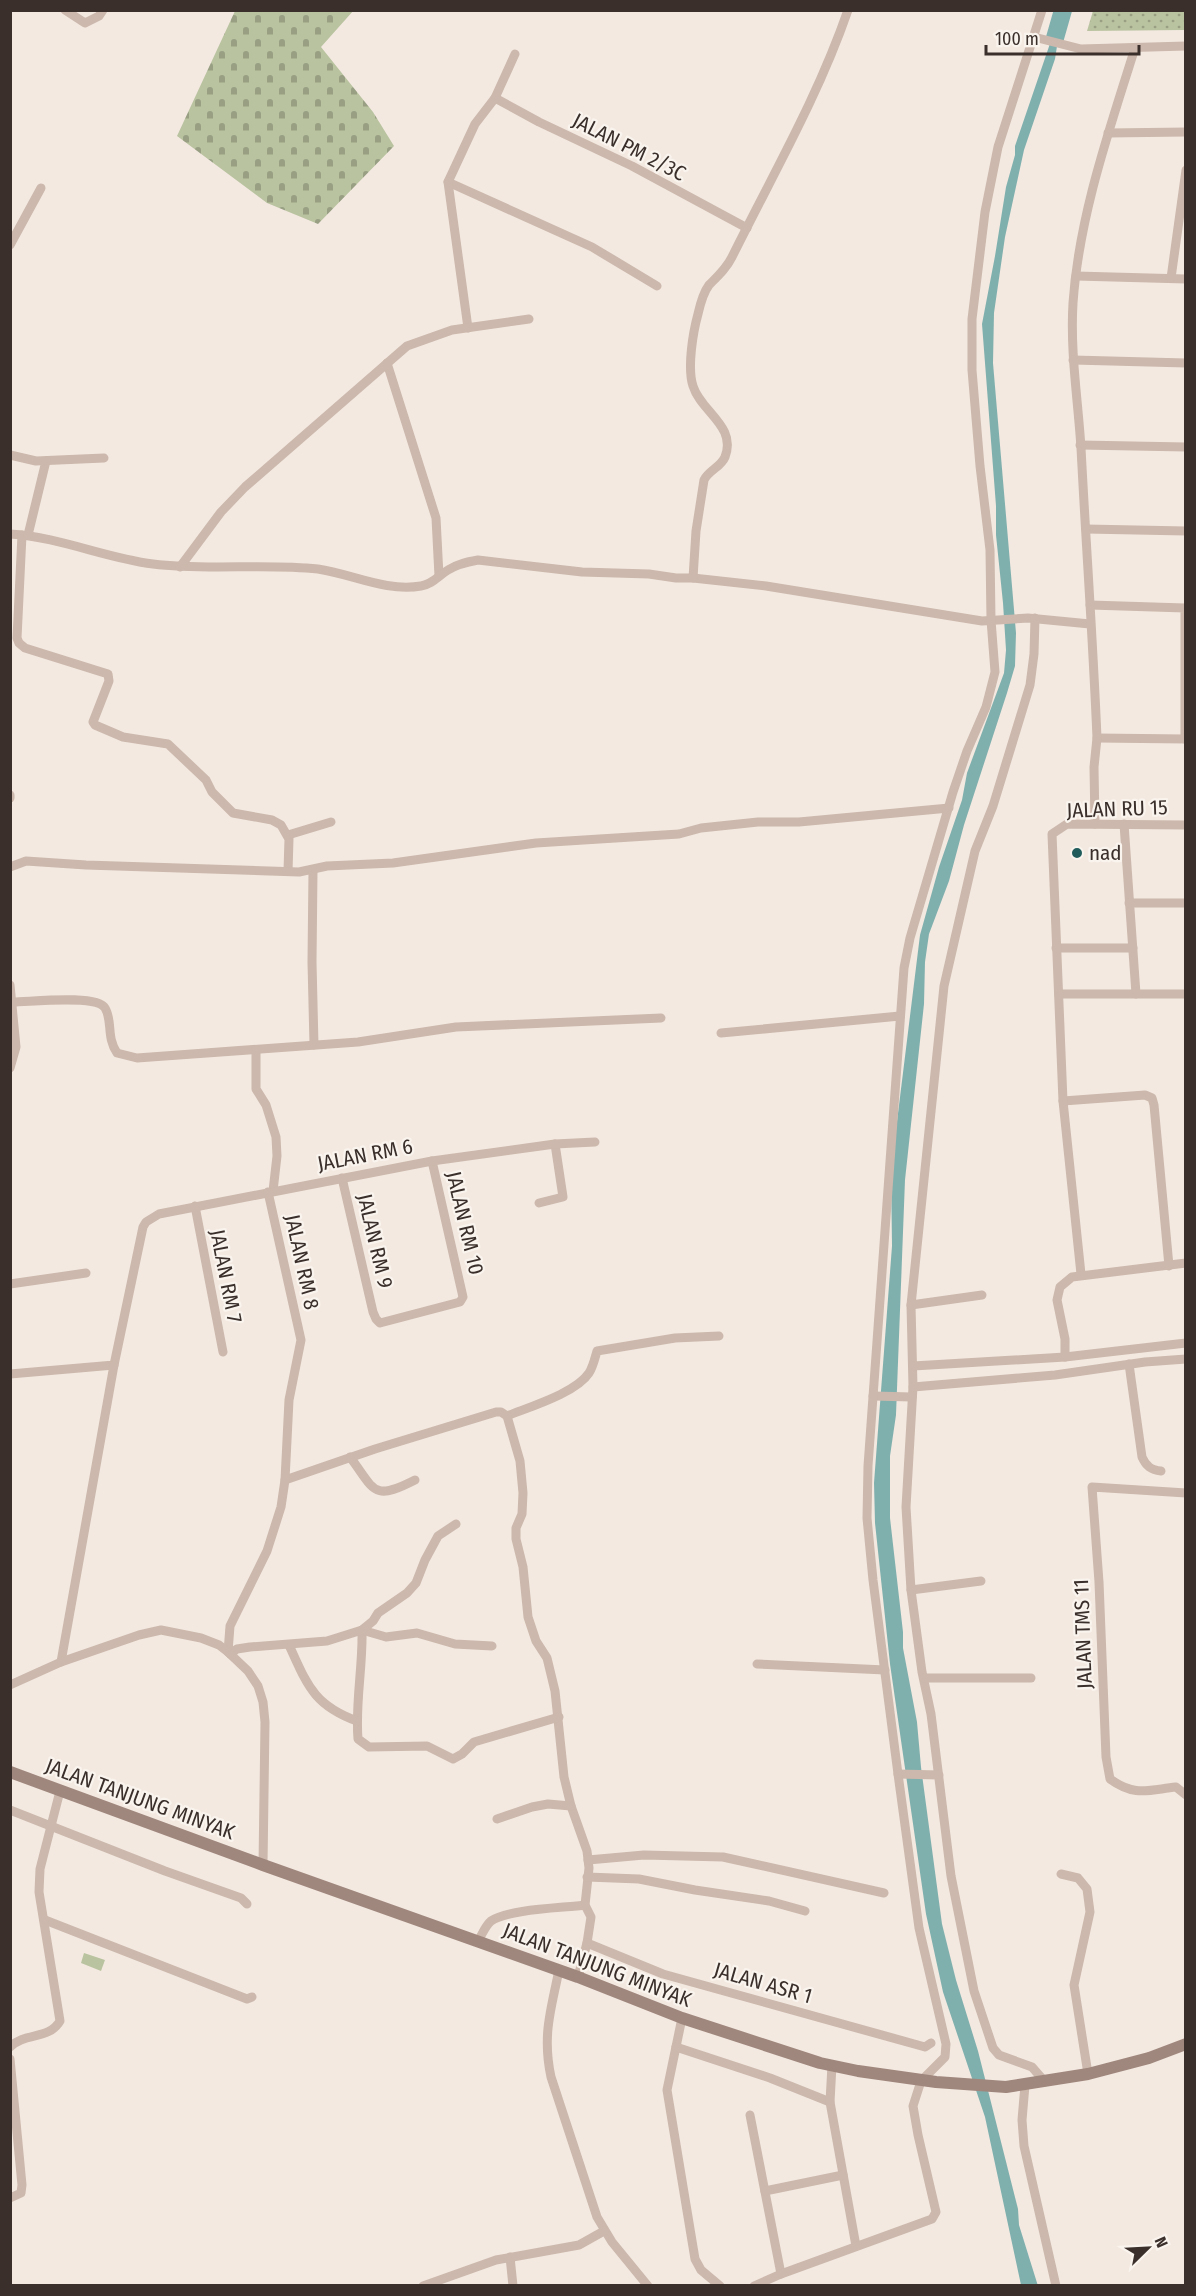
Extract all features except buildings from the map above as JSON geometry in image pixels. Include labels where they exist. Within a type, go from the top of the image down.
[{"type":"main road","name":"JALAN TANJUNG MINYAK","points":[[10,1772],[559,1970],[682,2018],[832,2065],[921,2080],[1006,2087],[1088,2074],[1156,2056],[1185,2044]]},
{"type":"street","points":[[65,10],[85,23],[99,16],[103,10]]},
{"type":"street","points":[[693,578],[696,531],[704,480],[707,474],[720,465],[728,446],[722,427],[698,397],[693,387],[691,364],[697,318],[708,286],[729,263],[815,91],[848,10]]},
{"type":"street","points":[[754,2286],[932,2219],[936,2212],[913,2106],[921,2080],[945,2057],[946,2044],[919,1928],[902,1774],[885,1670],[867,1518],[904,968],[910,938],[949,808],[967,751],[992,689],[995,658],[996,620],[972,370],[972,319],[985,212],[998,147],[1038,38],[1042,10]]},
{"type":"street","points":[[1038,38],[1070,48],[1185,46]]},
{"type":"street","points":[[1095,824],[1094,767],[1097,738],[1086,529],[1072,341],[1076,276],[1089,205],[1108,133],[1135,48]]},
{"type":"street","points":[[468,328],[448,182],[475,124],[495,98],[515,54]]},
{"type":"street","name":"JALAN PM 2/3C","points":[[495,98],[539,122],[632,166],[747,228]]},
{"type":"street","points":[[1108,133],[1185,132]]},
{"type":"street","points":[[1172,278],[1185,170]]},
{"type":"street","points":[[448,182],[592,247],[657,286]]},
{"type":"street","points":[[10,245],[41,188]]},
{"type":"street","points":[[1076,276],[1185,279]]},
{"type":"street","points":[[180,567],[221,512],[245,487],[407,345],[452,330],[529,319]]},
{"type":"street","points":[[1073,360],[1185,363]]},
{"type":"street","points":[[387,363],[436,518],[439,576]]},
{"type":"street","points":[[1080,445],[1185,447]]},
{"type":"street","points":[[10,455],[46,461],[104,458]]},
{"type":"street","points":[[46,461],[25,535],[17,638],[19,643],[25,648],[108,674],[109,681],[93,722],[95,725],[123,737],[168,744],[206,780],[212,792],[232,813],[272,820],[281,825],[288,835],[288,871]]},
{"type":"street","points":[[1086,529],[1185,531]]},
{"type":"street","points":[[10,534],[60,541],[152,564],[180,567],[297,567],[355,577],[380,585],[421,586],[431,583],[461,563],[477,560],[582,572],[693,578],[798,591],[982,621],[1032,618],[1090,624]]},
{"type":"street","points":[[1090,605],[1185,608],[1185,739],[1097,738]]},
{"type":"street","points":[[1032,618],[1034,654],[1030,685],[993,806],[975,851],[944,987],[911,1305],[913,1366],[906,1507],[911,1590],[953,1888],[974,1991],[993,2048],[999,2055],[1032,2067],[1045,2082]]},
{"type":"street","points":[[11,866],[26,861],[86,866],[313,870],[327,866],[413,861],[536,843],[679,834],[701,828],[758,822],[799,822],[949,808]]},
{"type":"street","points":[[288,835],[331,822]]},
{"type":"street","name":"JALAN RU 15","points":[[1056,948],[1052,834],[1067,824],[1185,825]]},
{"type":"street","points":[[1124,824],[1136,994]]},
{"type":"street","points":[[313,870],[314,1045]]},
{"type":"street","points":[[1129,903],[1185,903]]},
{"type":"street","points":[[1081,1274],[1063,1101],[1056,948],[1133,948]]},
{"type":"street","points":[[10,985],[16,1047],[10,1068]]},
{"type":"street","points":[[1059,994],[1185,994]]},
{"type":"street","points":[[13,1002],[84,1000],[101,1003],[106,1010],[110,1044],[117,1053],[137,1058],[358,1042],[456,1026],[661,1018]]},
{"type":"street","points":[[721,1032],[900,1016]]},
{"type":"street","name":"JALAN RM 8","points":[[256,1050],[256,1089],[270,1114],[276,1137],[277,1156],[270,1192],[301,1340],[289,1400],[285,1480]]},
{"type":"street","points":[[1063,1101],[1145,1095],[1152,1098],[1169,1266]]},
{"type":"street","name":"JALAN RM 6","points":[[114,1365],[143,1227],[146,1222],[159,1214],[432,1161],[555,1144],[595,1142]]},
{"type":"street","points":[[539,1203],[563,1197],[555,1144]]},
{"type":"street","name":"JALAN RM 10","points":[[373,1312],[380,1323],[460,1302],[463,1293],[432,1161]]},
{"type":"street","name":"JALAN RM 9","points":[[342,1178],[373,1312]]},
{"type":"street","name":"JALAN RM 7","points":[[195,1206],[223,1352]]},
{"type":"street","points":[[1065,1356],[1065,1339],[1057,1300],[1060,1287],[1072,1276],[1185,1263]]},
{"type":"street","points":[[10,1284],[86,1273]]},
{"type":"street","points":[[911,1305],[982,1295]]},
{"type":"street","points":[[507,1416],[570,1390],[589,1373],[597,1351],[675,1338],[719,1335]]},
{"type":"street","points":[[913,1366],[1065,1356],[1185,1342]]},
{"type":"street","points":[[1170,1345],[1173,1360]]},
{"type":"street","points":[[876,1396],[911,1394],[1185,1359]]},
{"type":"street","points":[[10,1374],[114,1365],[61,1662]]},
{"type":"street","points":[[1129,1365],[1142,1457],[1152,1470],[1161,1471]]},
{"type":"street","points":[[229,1653],[231,1626],[267,1551],[281,1507],[285,1480],[350,1457],[496,1412],[507,1416],[521,1471],[522,1514],[516,1528],[516,1539],[523,1567],[528,1617],[536,1641],[546,1658],[555,1691],[564,1777],[571,1806],[587,1851],[585,1905],[591,1917],[578,1977]]},
{"type":"street","points":[[350,1457],[374,1490],[382,1492],[415,1480]]},
{"type":"street","name":"JALAN TMS 11","points":[[1184,1792],[1176,1787],[1125,1790],[1110,1779],[1106,1757],[1099,1582],[1092,1487],[1185,1493]]},
{"type":"street","points":[[229,1653],[250,1647],[338,1639],[362,1630],[373,1621],[378,1613],[407,1593],[416,1583],[438,1536],[456,1524]]},
{"type":"street","points":[[911,1590],[981,1581]]},
{"type":"street","points":[[10,1685],[61,1662],[156,1630],[190,1634],[219,1645],[254,1678],[263,1702],[265,1722],[263,1865]]},
{"type":"street","points":[[362,1630],[358,1739],[369,1748],[427,1746],[453,1759],[474,1742],[559,1718]]},
{"type":"street","points":[[362,1630],[386,1637],[417,1633],[454,1644],[492,1646]]},
{"type":"street","points":[[289,1645],[318,1699],[327,1708],[357,1721]]},
{"type":"street","points":[[757,1664],[885,1670]]},
{"type":"street","points":[[924,1678],[1031,1678]]},
{"type":"street","points":[[902,1774],[937,1775]]},
{"type":"street","points":[[10,2047],[16,2041],[50,2032],[60,2021],[39,1892],[39,1869],[60,1791]]},
{"type":"street","points":[[497,1819],[548,1804],[571,1806]]},
{"type":"street","points":[[10,1810],[165,1871],[241,1898],[247,1904]]},
{"type":"street","points":[[588,1860],[644,1855],[723,1857],[884,1893]]},
{"type":"street","points":[[1061,1874],[1078,1878],[1087,1888],[1090,1912],[1074,1985],[1088,2074]]},
{"type":"street","points":[[587,1877],[639,1879],[769,1901],[805,1911]]},
{"type":"street","points":[[478,1941],[489,1922],[499,1917],[521,1912],[585,1905]]},
{"type":"street","points":[[45,1920],[247,1999],[252,1997]]},
{"type":"street","name":"JALAN ASR 1","points":[[587,1943],[673,1977],[925,2047],[931,2043]]},
{"type":"street","points":[[559,1970],[547,2022],[546,2055],[551,2077],[597,2217],[604,2231],[648,2286]]},
{"type":"street","points":[[682,2018],[667,2090],[695,2259],[700,2270],[720,2286]]},
{"type":"street","points":[[675,2047],[770,2078],[830,2102]]},
{"type":"street","points":[[10,2059],[22,2185],[21,2193],[10,2198]]},
{"type":"street","points":[[832,2065],[830,2102],[856,2246]]},
{"type":"street","points":[[1025,2085],[1022,2120],[1024,2146],[1056,2286]]},
{"type":"street","points":[[750,2115],[781,2274]]},
{"type":"street","points":[[765,2191],[843,2175]]},
{"type":"street","points":[[427,2285],[468,2269],[510,2257],[579,2245],[604,2231]]},
{"type":"street","points":[[510,2257],[513,2286]]},
{"type":"green space","points":[[354,10],[321,47],[373,112],[394,146],[318,224],[267,203],[177,136],[235,11]]},
{"type":"green space","points":[[1093,11],[1185,11],[1185,30],[1087,31]]},
{"type":"green space","points":[[84,1953],[105,1960],[101,1971],[81,1963]]},
{"type":"water","points":[[1056,26],[1060,27],[1055,59],[1024,150],[1005,237],[994,313],[993,363],[1016,633],[1015,666],[964,825],[949,881],[929,934],[925,962],[924,1004],[905,1180],[896,1415],[890,1456],[890,1518],[903,1648],[917,1722],[942,1924],[956,1980],[978,2051],[1018,2209],[1019,2225],[1038,2286],[1021,2285],[985,2117],[943,1992],[926,1914],[890,1664],[875,1523],[874,1483],[892,1246],[891,1170],[920,935],[939,867],[962,800],[967,773],[1004,673],[1006,650],[982,324],[1015,146]]},
{"type":"waterway","points":[[1055,38],[1063,10]]},
{"type":"place","name":"nad","points":[[1077,853]]}]
